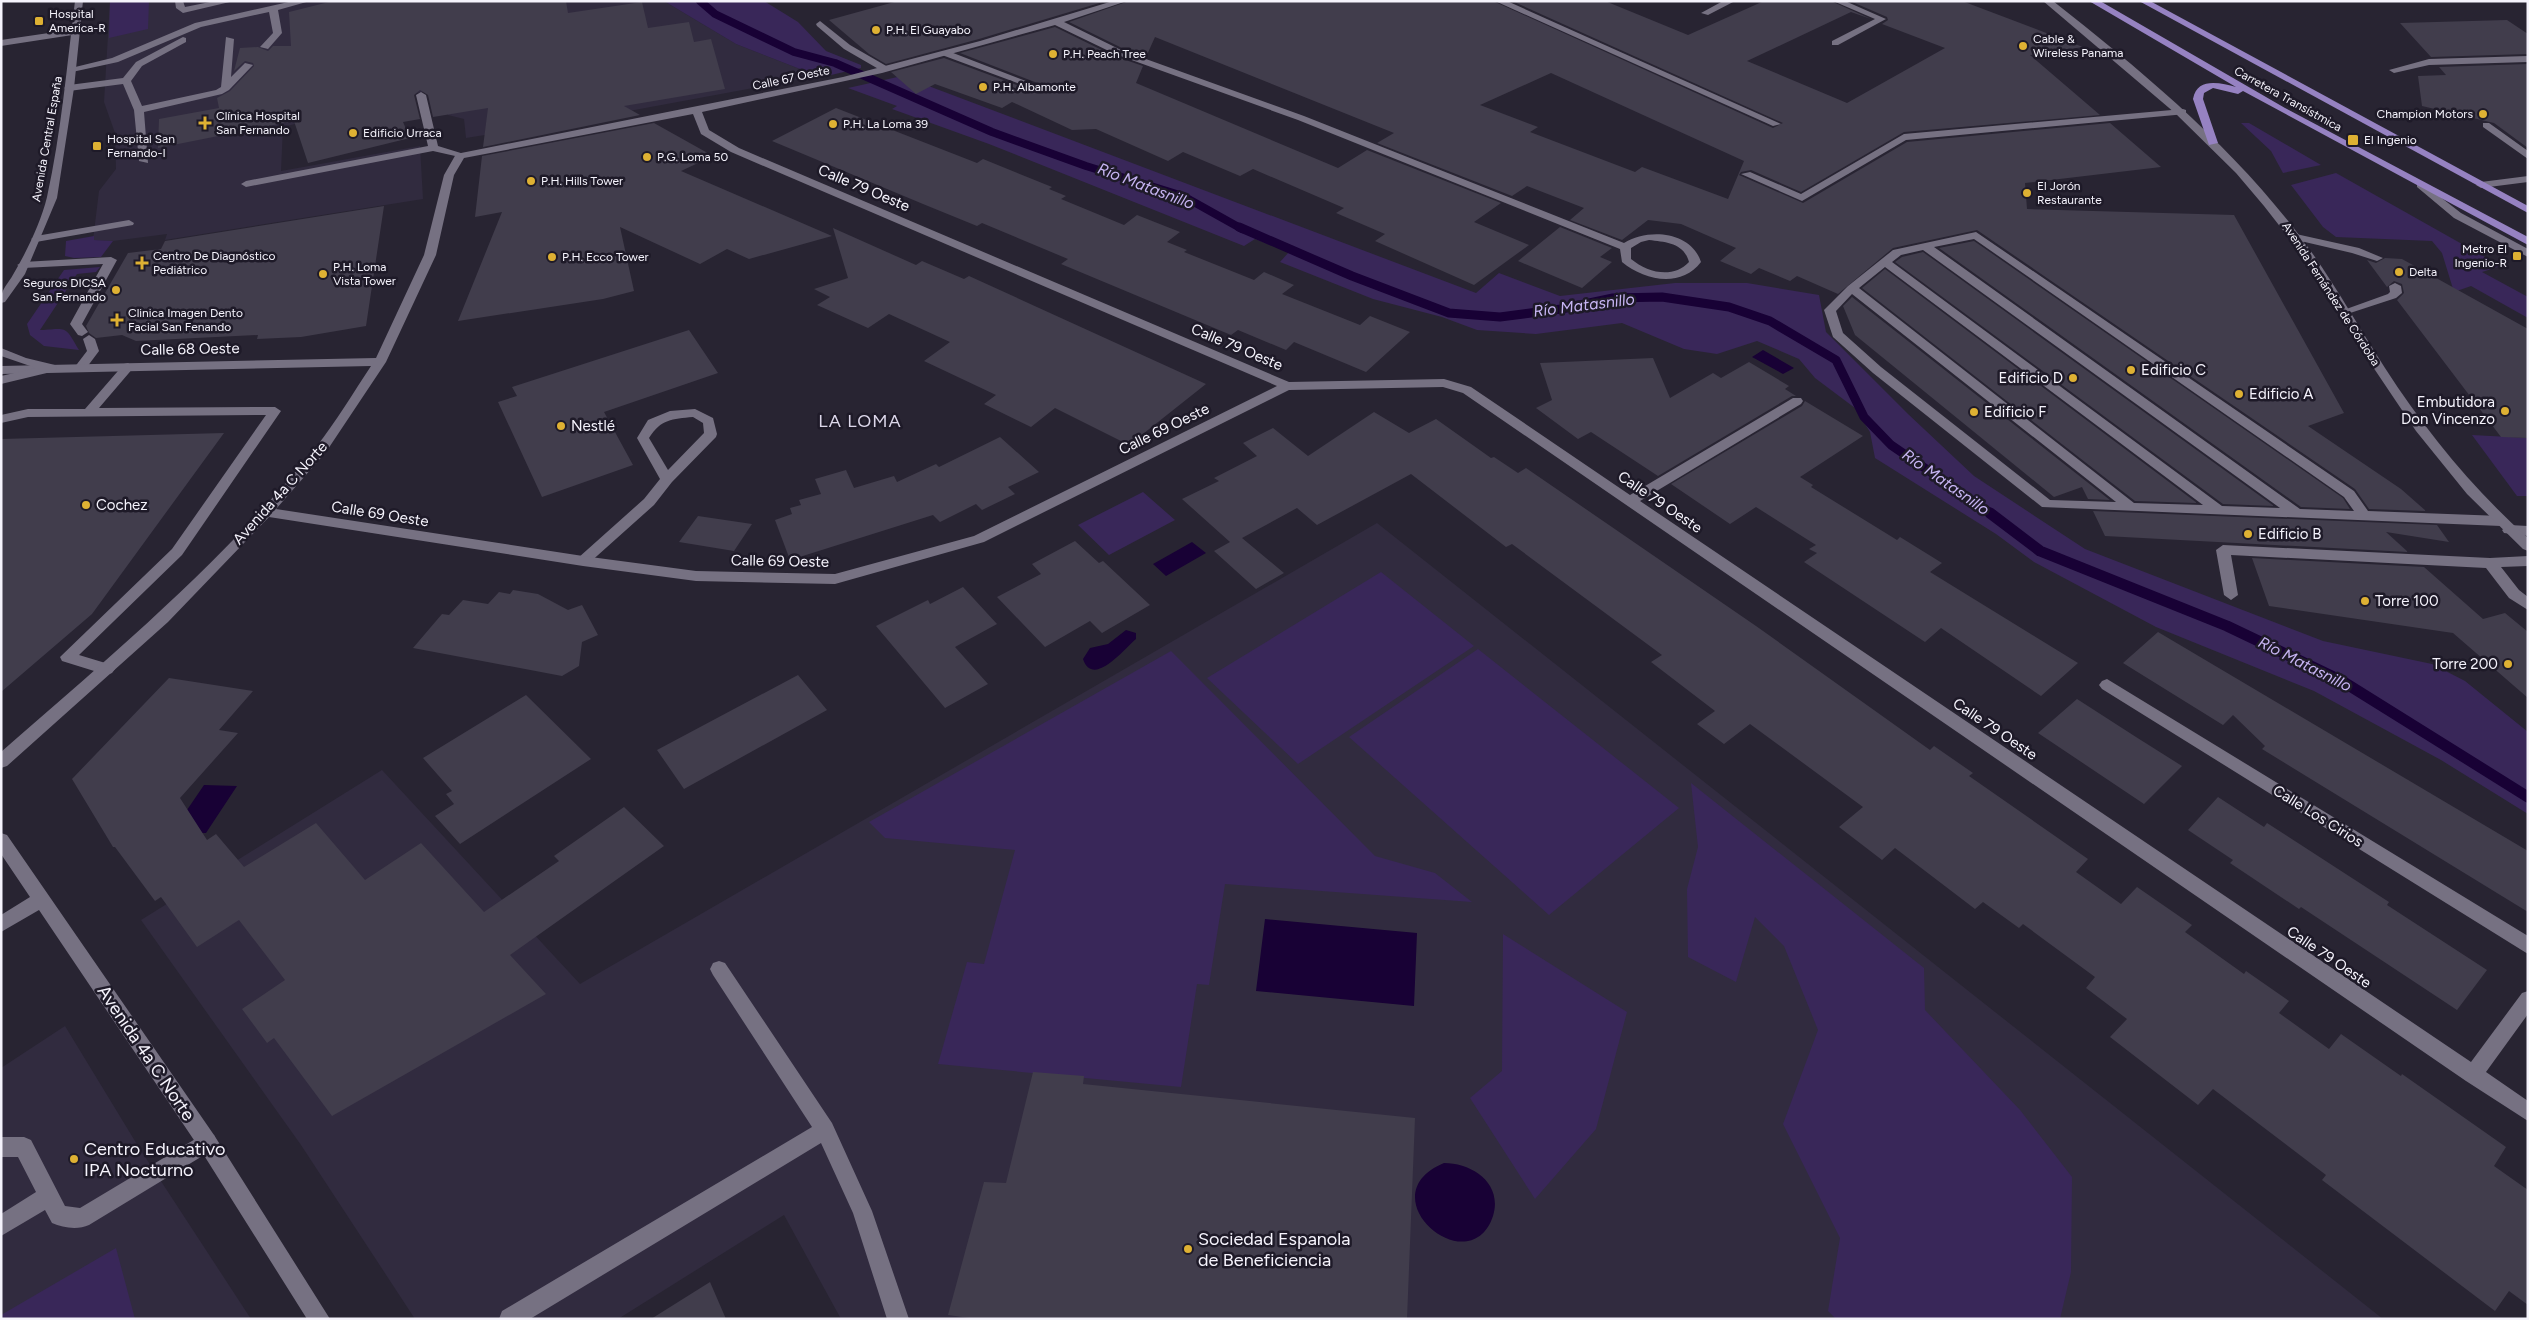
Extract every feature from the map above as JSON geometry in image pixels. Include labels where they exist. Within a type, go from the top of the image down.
[{"type":"main road","name":"Carretera Transístmica","points":[[2093,1],[2258,96],[2528,242]]},
{"type":"main road","name":"Carretera Transístmica","points":[[2143,1],[2528,210]]},
{"type":"main road","points":[[2213,143],[2198,99],[2201,88],[2216,86],[2258,96]]},
{"type":"street","name":"Avenida Central España","points":[[1,300],[23,265],[36,239],[52,198],[72,69],[79,1]]},
{"type":"street","points":[[179,1],[179,6],[183,10],[230,1]]},
{"type":"street","points":[[72,69],[115,60],[175,33],[306,1]]},
{"type":"street","name":"Calle 67 Oeste","points":[[460,156],[697,111],[842,80],[1057,22],[1122,1]]},
{"type":"street","points":[[1499,1],[1776,124]]},
{"type":"street","points":[[1705,13],[1731,1]]},
{"type":"street","points":[[1835,43],[1882,19],[1837,1]]},
{"type":"street","name":"Avenida Fernández de Córdoba","points":[[2047,1],[2183,112],[2251,182],[2296,237],[2391,386],[2436,447],[2505,526],[2528,546]]},
{"type":"street","points":[[265,47],[278,32],[273,8]]},
{"type":"street","points":[[126,81],[139,64],[152,55],[235,17]]},
{"type":"street","points":[[1057,22],[1118,52],[1301,118],[1625,248]]},
{"type":"street","points":[[820,24],[847,47],[881,70]]},
{"type":"street","points":[[1,43],[76,32]]},
{"type":"street","points":[[226,88],[229,39]]},
{"type":"street","points":[[945,53],[1034,86]]},
{"type":"street","points":[[2394,70],[2429,62],[2528,59]]},
{"type":"street","points":[[139,110],[182,102],[226,88],[248,65]]},
{"type":"street","points":[[69,88],[112,81],[126,81]]},
{"type":"street","points":[[126,81],[139,110],[144,161]]},
{"type":"street","points":[[421,95],[432,148]]},
{"type":"street","name":"Calle 79 Oeste","points":[[697,111],[705,132],[735,150],[1287,386],[1444,383],[1467,390],[2528,1112]]},
{"type":"street","points":[[1746,174],[1802,198],[1904,137],[2183,112]]},
{"type":"street","points":[[2486,125],[2528,156]]},
{"type":"street","points":[[246,184],[432,148],[460,156]]},
{"type":"street","name":"Avenida 4a C Norte","points":[[1,762],[163,618],[266,512],[321,449],[380,362],[430,255],[449,175],[460,156]]},
{"type":"street","points":[[2480,185],[2528,179]]},
{"type":"street","points":[[2422,186],[2433,199],[2454,214],[2528,254]]},
{"type":"street","points":[[36,239],[129,224]]},
{"type":"street","points":[[2364,516],[2349,494],[1976,235],[1897,252],[1852,288],[1830,310],[1837,334],[1877,370],[2047,504],[2364,516],[2505,526],[2528,531]]},
{"type":"street","points":[[2296,237],[2355,250],[2377,258]]},
{"type":"street","points":[[1660,238],[1671,240],[1689,249],[1695,262],[1685,272],[1664,276],[1652,274],[1641,271],[1626,260],[1625,248],[1638,239],[1660,238]]},
{"type":"street","points":[[1925,246],[2296,513]]},
{"type":"street","points":[[23,265],[111,260],[76,324],[86,335],[93,351],[80,368]]},
{"type":"street","points":[[1884,262],[2218,510]]},
{"type":"street","points":[[2344,312],[2392,296],[2396,293],[2395,286]]},
{"type":"street","points":[[1852,288],[2131,507]]},
{"type":"street","points":[[1,352],[22,361],[51,368]]},
{"type":"street","name":"Calle 68 Oeste","points":[[1,370],[380,362]]},
{"type":"street","points":[[89,412],[128,367]]},
{"type":"street","points":[[1,380],[51,368]]},
{"type":"street","name":"Calle 69 Oeste","points":[[266,512],[582,561],[696,576],[835,579],[979,539],[1287,386]]},
{"type":"street","points":[[1630,501],[1797,400]]},
{"type":"street","points":[[1,419],[28,413],[275,411],[176,552],[67,656],[107,669]]},
{"type":"street","points":[[582,561],[649,502],[667,479],[711,434],[709,421],[694,413],[670,415],[652,423],[643,438],[667,479]]},
{"type":"street","points":[[2231,595],[2223,550],[2490,563],[2528,560]]},
{"type":"street","points":[[2490,563],[2514,594],[2528,605]]},
{"type":"street","name":"Calle Los Cirios","points":[[2107,685],[2528,946]]},
{"type":"street","name":"Avenida 4a C Norte","points":[[1,840],[207,1142],[319,1319]]},
{"type":"street","points":[[1,924],[41,900]]},
{"type":"street","points":[[719,969],[825,1130],[862,1211],[898,1319]]},
{"type":"street","points":[[2474,1075],[2528,999]]},
{"type":"street","points":[[510,1319],[825,1130]]},
{"type":"street","points":[[1,1147],[24,1147],[58,1216],[82,1218],[207,1142]]},
{"type":"street","points":[[1,1226],[49,1196]]},
{"type":"shaded area","name":"Clínica Hospital San Fernando","points":[[110,1],[664,1],[736,44],[818,76],[602,116],[466,138],[464,119],[448,115],[445,86],[283,127],[281,171],[420,146],[423,199],[165,240],[167,234],[113,241],[93,240],[99,191],[116,169],[115,133],[104,102]]},
{"type":"shaded area","points":[[110,1],[149,1],[148,29],[109,38]]},
{"type":"shaded area","points":[[664,1],[764,1],[798,22],[826,51],[861,65],[861,68],[818,76],[736,44]]},
{"type":"shaded area","points":[[902,76],[1476,293],[1499,273],[1560,296],[1675,283],[1747,283],[1819,295],[1826,332],[1908,414],[1974,476],[2085,549],[2323,641],[2432,664],[2465,681],[2528,732],[2528,814],[2441,760],[2314,691],[2156,627],[2034,562],[1996,534],[1875,458],[1870,432],[1855,408],[1815,378],[1799,359],[1757,341],[1717,354],[1684,349],[1622,323],[1536,334],[1477,330],[1442,317],[1373,299],[1280,262],[1289,252],[1255,239],[1244,246],[989,144],[892,109],[897,106],[848,88]]},
{"type":"shaded area","points":[[2241,123],[2249,123],[2321,165],[2283,173],[2271,151]]},
{"type":"shaded area","points":[[2336,173],[2501,266],[2482,272],[2528,297],[2528,318],[2471,286],[2454,292],[2442,253],[2432,241],[2336,237],[2323,227],[2291,185]]},
{"type":"shaded area","points":[[94,236],[94,240],[113,241],[101,257],[74,258],[65,256],[66,241]]},
{"type":"shaded area","points":[[100,267],[96,272],[77,274],[40,330],[64,330],[79,350],[44,346],[30,335],[27,324],[64,270]]},
{"type":"shaded area","points":[[1763,350],[1794,368],[1783,374],[1752,357]]},
{"type":"shaded area","points":[[2472,435],[2528,438],[2528,496],[2517,496]]},
{"type":"shaded area","points":[[1143,492],[1175,520],[1109,555],[1078,525]]},
{"type":"shaded area","points":[[1377,523],[2383,1319],[841,1319],[784,1215],[618,1319],[415,1319],[301,1145],[141,920],[382,770],[580,984]]},
{"type":"shaded area","points":[[1192,542],[1206,553],[1166,576],[1153,564]]},
{"type":"shaded area","points":[[1381,572],[1474,646],[1298,764],[1207,678]]},
{"type":"shaded area","points":[[1126,630],[1136,633],[1136,639],[1102,668],[1094,670],[1088,667],[1083,659],[1090,648],[1108,644]]},
{"type":"shaded area","points":[[1478,649],[1679,808],[1549,915],[1349,737]]},
{"type":"shaded area","points":[[1171,651],[1375,856],[1435,873],[1472,902],[1225,884],[1209,985],[1197,984],[1181,1087],[938,1064],[967,962],[984,964],[1015,850],[885,838],[869,822]]},
{"type":"shaded area","points":[[1691,783],[1924,968],[1925,1010],[2020,1110],[2072,1177],[2071,1272],[2060,1319],[1836,1319],[1828,1311],[1840,1238],[1783,1124],[1818,1030],[1784,946],[1755,917],[1736,982],[1688,957],[1687,889],[1698,847]]},
{"type":"shaded area","points":[[204,785],[237,786],[206,833],[172,832]]},
{"type":"shaded area","points":[[1265,919],[1417,933],[1414,1006],[1256,991]]},
{"type":"shaded area","points":[[1503,934],[1627,1012],[1596,1129],[1535,1199],[1470,1098],[1502,1071]]},
{"type":"shaded area","name":"Centro Educativo IPA Nocturno","points":[[65,1026],[138,1146],[251,1319],[1,1319],[1,1068]]},
{"type":"shaded area","points":[[1444,1163],[1455,1164],[1474,1171],[1483,1177],[1494,1194],[1493,1216],[1481,1235],[1465,1241],[1447,1238],[1430,1228],[1419,1212],[1415,1195],[1422,1178]]},
{"type":"shaded area","points":[[116,1248],[135,1319],[1,1319],[1,1315]]},
{"type":"building","points":[[333,1],[566,1],[568,13],[642,2],[648,28],[689,22],[694,42],[711,39],[725,89],[624,106],[640,115],[483,147],[488,108],[433,117],[428,95],[420,90],[414,95],[420,119],[403,122],[410,138],[308,163],[294,121],[158,148],[159,119],[219,108],[217,98],[230,91],[254,66],[253,63],[245,61],[234,71],[240,48],[258,47],[268,51],[273,46],[291,46],[289,12]]},
{"type":"building","points":[[898,1],[1106,1],[979,39],[886,64],[869,54],[829,20]]},
{"type":"building","points":[[1129,1],[1493,1],[1773,128],[1783,123],[1512,1],[1605,1],[1688,35],[1764,1],[1831,1],[1871,19],[1851,12],[1747,61],[1847,103],[1945,48],[1882,24],[1888,20],[1887,17],[1850,1],[1962,1],[2083,47],[2030,55],[2100,115],[1904,132],[1801,192],[1751,170],[1741,172],[1739,175],[1803,203],[1907,142],[2110,123],[2161,167],[2025,183],[2027,209],[2234,215],[2344,413],[2308,426],[2401,489],[2426,511],[2369,509],[2355,489],[1977,230],[1893,248],[1838,294],[1797,276],[1790,281],[1759,268],[1751,274],[1720,261],[1736,248],[1681,224],[1648,220],[1622,240],[1570,220],[1584,208],[1527,186],[1512,196],[1377,143],[1394,133],[1155,37],[1146,57],[1122,48],[1069,22]],"holes":[[[1551,73],[1744,161],[1728,199],[1642,167],[1635,172],[1530,132],[1538,127],[1480,105]]]},
{"type":"building","points":[[2507,20],[2528,34],[2528,54],[2431,57],[2400,23]]},
{"type":"building","points":[[1055,27],[1114,56],[1143,66],[1136,83],[1338,168],[1367,150],[1501,203],[1474,222],[1529,245],[1474,285],[1375,241],[1385,234],[1336,213],[1344,208],[1253,169],[1240,176],[1183,152],[1168,161],[1096,129],[1072,130],[1012,102],[1002,108],[935,84],[916,94],[891,72],[944,58],[1030,90],[1039,88],[1040,84],[960,53]]},
{"type":"building","points":[[2528,64],[2528,148],[2494,123],[2422,106],[2418,76],[2446,75],[2439,67]]},
{"type":"building","points":[[836,108],[977,163],[983,159],[1052,187],[1049,189],[1066,196],[1061,199],[1124,225],[1137,215],[1180,232],[1167,242],[1187,250],[1184,252],[1254,280],[1264,272],[1294,285],[1282,294],[1360,325],[1370,316],[1410,332],[1366,372],[1294,342],[1286,350],[1238,330],[1231,335],[1061,264],[1068,259],[982,223],[977,226],[772,141]]},
{"type":"building","points":[[654,123],[713,156],[681,171],[832,236],[749,259],[727,249],[700,264],[620,227],[634,291],[603,299],[458,321],[502,212],[475,217],[482,156]]},
{"type":"building","points":[[384,206],[366,326],[301,337],[257,339],[258,335],[136,341],[122,335],[96,338],[89,333],[86,326],[128,253],[161,249],[165,241]]},
{"type":"building","points":[[1560,227],[1612,248],[1600,257],[1612,262],[1582,288],[1518,261]]},
{"type":"building","points":[[833,228],[916,265],[922,261],[964,279],[969,276],[1206,384],[1129,445],[1055,408],[1031,427],[984,404],[996,395],[924,361],[950,342],[889,314],[868,328],[817,305],[830,297],[814,289],[848,278]]},
{"type":"building","name":"Edificio C","points":[[1974,241],[2343,498],[2350,509],[2301,507],[1939,248]]},
{"type":"building","name":"Edificio D","points":[[1923,252],[2274,506],[2223,504],[1895,262],[1902,257]]},
{"type":"building","points":[[2385,258],[2402,259],[2528,329],[2528,438],[2501,437],[2397,300],[2404,293],[2402,284],[2394,281],[2387,287],[2367,260],[2376,263]]},
{"type":"building","points":[[1885,269],[2197,503],[2135,501],[1862,288]]},
{"type":"building","name":"Edificio F","points":[[1852,297],[2110,500],[2088,499],[2082,487],[2054,497],[1855,335],[1843,306]]},
{"type":"building","name":"Nestlé","points":[[689,330],[718,373],[604,412],[633,465],[542,497],[498,402],[517,396],[512,387]]},
{"type":"building","points":[[1653,358],[1670,398],[1713,373],[1721,378],[1749,362],[1789,386],[1785,389],[1796,396],[1792,396],[1658,476],[1591,432],[1578,439],[1536,408],[1552,400],[1540,363]]},
{"type":"building","points":[[1805,401],[1863,436],[1800,477],[1813,485],[1811,487],[1897,540],[1900,537],[1942,563],[1930,572],[2078,663],[2041,696],[1941,628],[1925,642],[1804,562],[1817,553],[1809,549],[1816,545],[1756,507],[1730,524],[1671,484],[1802,406]]},
{"type":"building","points":[[1374,412],[1409,433],[1436,419],[1491,458],[1494,457],[1518,473],[1526,468],[1756,626],[1930,750],[1934,746],[1973,773],[1969,776],[2088,859],[2076,872],[2121,904],[2137,887],[2192,925],[2185,932],[2244,974],[2246,971],[2289,1001],[2279,1013],[2329,1049],[2341,1034],[2506,1147],[2494,1166],[2528,1190],[2528,1305],[2509,1291],[2495,1311],[2322,1180],[2326,1175],[2213,1089],[2198,1105],[2110,1037],[2127,1019],[2086,988],[2095,977],[2023,924],[2019,928],[1983,902],[1975,909],[1895,848],[1882,860],[1839,827],[1863,807],[1750,724],[1724,744],[1697,724],[1715,711],[1651,662],[1662,655],[1512,544],[1506,547],[1411,474],[1317,525],[1297,508],[1242,538],[1284,573],[1256,589],[1214,551],[1230,542],[1182,499],[1219,481],[1214,478],[1257,456],[1243,443],[1273,428],[1308,456]]},
{"type":"building","name":"Cochez","points":[[224,433],[92,614],[1,692],[1,439]]},
{"type":"building","points":[[1000,437],[1039,472],[1008,487],[1015,494],[982,510],[976,504],[940,522],[933,515],[790,560],[775,520],[792,514],[790,508],[801,505],[799,500],[821,494],[815,479],[846,470],[854,488],[894,476],[897,482],[936,464],[939,467]]},
{"type":"building","name":"Edificio B","points":[[2093,511],[2437,525],[2449,542],[2386,532],[2408,552],[2105,536]]},
{"type":"building","points":[[698,516],[752,524],[734,551],[679,542]]},
{"type":"building","points":[[1075,541],[1099,563],[1103,561],[1150,605],[1102,633],[1090,621],[1045,647],[997,597],[1041,574],[1032,564]]},
{"type":"building","points":[[2252,558],[2424,567],[2483,619],[2505,613],[2528,632],[2528,698],[2453,633],[2269,606]]},
{"type":"building","points":[[963,587],[997,624],[955,647],[988,684],[945,708],[876,626],[928,600],[930,604]]},
{"type":"building","points":[[513,590],[538,594],[568,610],[582,605],[598,635],[582,642],[579,666],[562,676],[413,648],[442,614],[449,615],[463,600],[488,604],[499,592],[510,594]]},
{"type":"building","points":[[2158,632],[2528,851],[2528,912],[2262,749],[2265,746],[2233,715],[2223,725],[2123,663]]},
{"type":"building","points":[[798,675],[827,710],[684,789],[657,750]]},
{"type":"building","points":[[169,678],[253,691],[219,730],[238,733],[180,798],[207,840],[216,834],[244,867],[316,823],[365,880],[421,843],[484,912],[559,861],[554,856],[624,807],[664,846],[510,955],[546,994],[332,1116],[274,1038],[267,1043],[242,1009],[285,980],[239,920],[197,947],[161,897],[155,901],[115,847],[113,847],[72,779]]},
{"type":"building","points":[[526,695],[591,759],[460,844],[435,816],[454,804],[446,794],[452,791],[423,758]]},
{"type":"building","points":[[2077,699],[2182,766],[2144,804],[2038,733]]},
{"type":"building","points":[[2218,797],[2264,827],[2267,823],[2389,902],[2387,905],[2487,970],[2457,1010],[2301,907],[2299,909],[2230,863],[2233,860],[2188,830]]},
{"type":"building","name":"Sociedad Espanola de Beneficiencia","points":[[1033,1072],[1084,1076],[1083,1084],[1415,1118],[1407,1319],[976,1319],[948,1315],[984,1182],[1006,1183]]},
{"type":"building","points":[[710,1282],[726,1319],[651,1319]]},
{"type":"waterway","name":"Río Matasnillo","points":[[700,1],[715,14],[794,52],[835,63],[992,132],[1086,166],[1183,196],[1242,229]]},
{"type":"waterway","name":"Río Matasnillo","points":[[1239,227],[1352,276],[1449,313],[1500,317],[1561,309],[1613,298],[1662,297],[1729,307],[1770,321],[1836,360],[1864,417],[1891,445],[1992,514]]},
{"type":"waterway","name":"Río Matasnillo","points":[[1990,513],[2040,551],[2227,626],[2342,681],[2528,797]]},
{"type":"place","name":"Hospital America-R","points":[[39,21]]},
{"type":"place","name":"P.H. El Guayabo","points":[[876,30]]},
{"type":"place","name":"Cable & Wireless Panama","points":[[2023,46]]},
{"type":"place","name":"P.H. Peach Tree","points":[[1053,54]]},
{"type":"place","name":"P.H. Albamonte","points":[[983,87]]},
{"type":"place","name":"Champion Motors","points":[[2483,114]]},
{"type":"place","name":"Clínica Hospital San Fernando","points":[[205,123]]},
{"type":"place","name":"P.H. La Loma 39","points":[[833,124]]},
{"type":"place","name":"Edificio Urraca","points":[[353,133]]},
{"type":"place","name":"El Ingenio","points":[[2353,140]]},
{"type":"place","name":"Hospital San Fernando-I","points":[[97,146]]},
{"type":"place","name":"P.G. Loma 50","points":[[647,157]]},
{"type":"place","name":"P.H. Hills Tower","points":[[531,181]]},
{"type":"place","name":"El Jorón Restaurante","points":[[2027,193]]},
{"type":"place","name":"Metro El Ingenio-R","points":[[2517,256]]},
{"type":"place","name":"P.H. Ecco Tower","points":[[552,257]]},
{"type":"place","name":"Centro De Diagnóstico Pediátrico","points":[[142,263]]},
{"type":"place","name":"Delta","points":[[2399,272]]},
{"type":"place","name":"P.H. Loma Vista Tower","points":[[323,274]]},
{"type":"place","name":"Seguros DICSA San Fernando","points":[[116,290]]},
{"type":"place","name":"Clinica Imagen Dento Facial San Fenando","points":[[117,320]]},
{"type":"place","name":"Edificio C","points":[[2131,370]]},
{"type":"place","name":"Edificio D","points":[[2073,378]]},
{"type":"place","name":"Edificio A","points":[[2239,394]]},
{"type":"place","name":"Embutidora Don Vincenzo","points":[[2505,411]]},
{"type":"place","name":"Edificio F","points":[[1974,412]]},
{"type":"place","name":"Nestlé","points":[[561,426]]},
{"type":"place","name":"Cochez","points":[[86,505]]},
{"type":"place","name":"Edificio B","points":[[2248,534]]},
{"type":"place","name":"Torre 100","points":[[2365,601]]},
{"type":"place","name":"Torre 200","points":[[2508,664]]},
{"type":"place","name":"Centro Educativo IPA Nocturno","points":[[74,1159]]},
{"type":"place","name":"Sociedad Espanola de Beneficiencia","points":[[1188,1249]]},
{"type":"district","name":"LA LOMA","points":[[860,421]]}]
